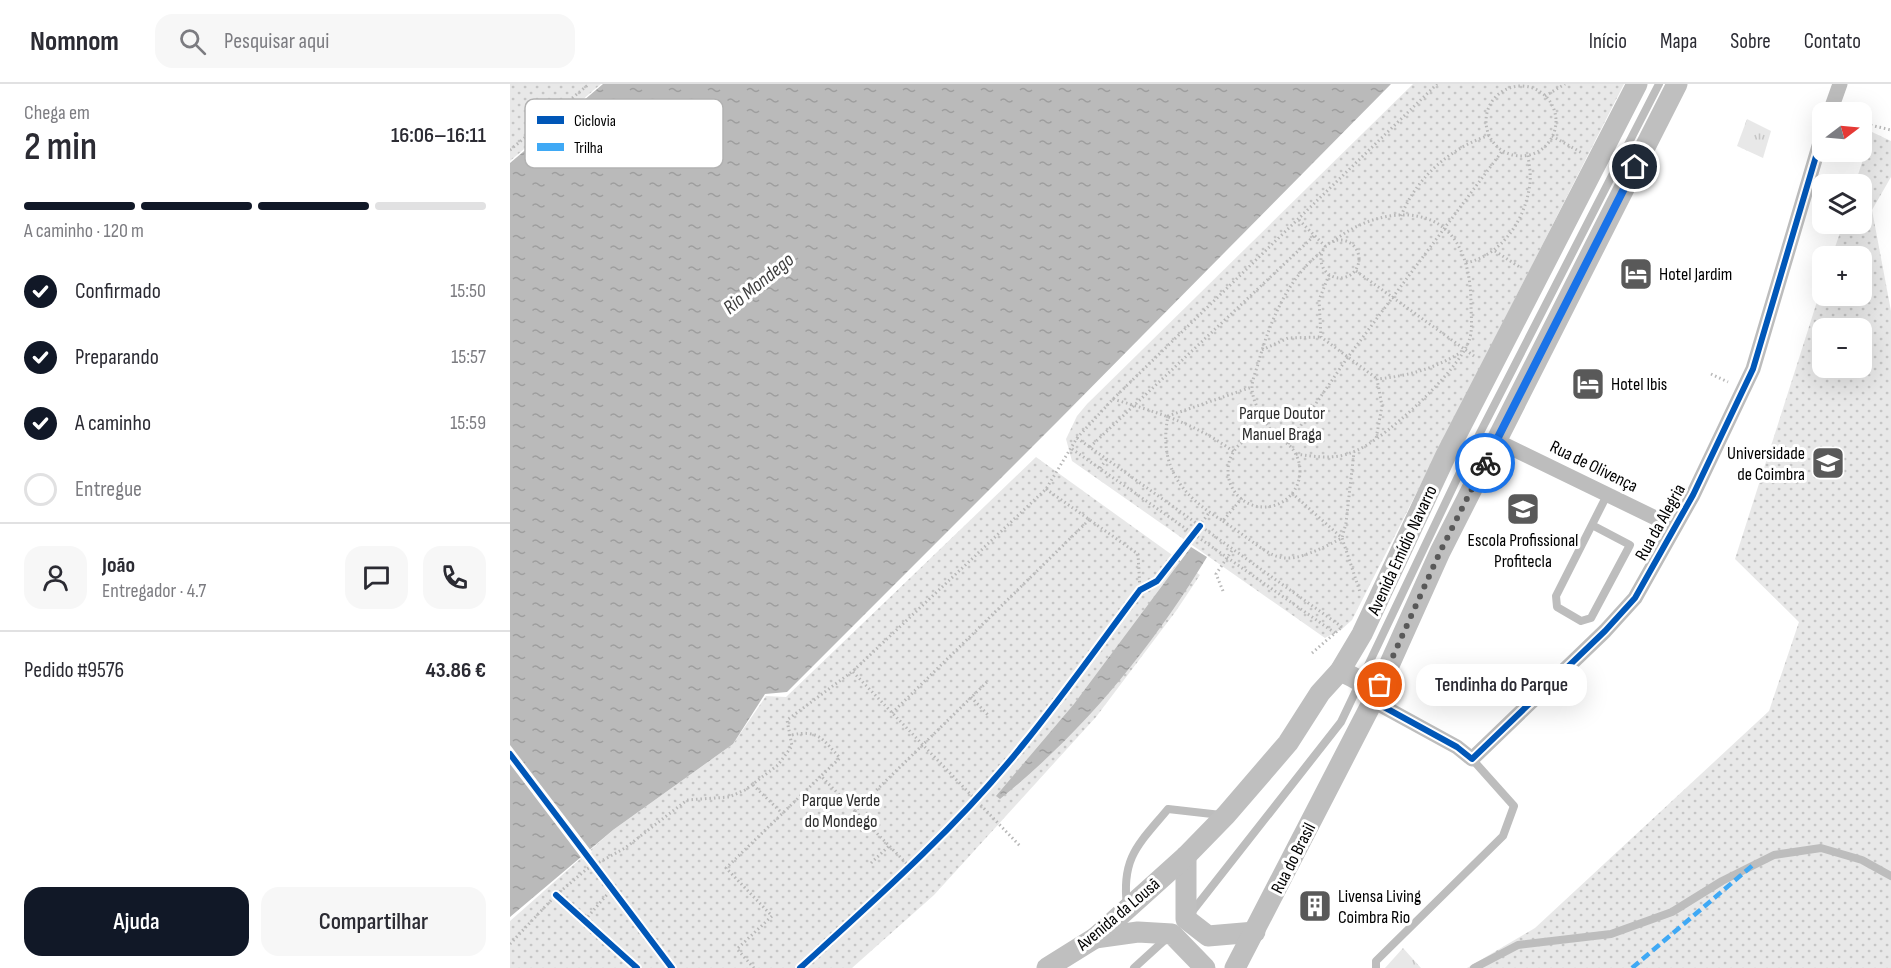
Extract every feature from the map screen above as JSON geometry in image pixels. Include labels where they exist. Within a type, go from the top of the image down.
[{"type":"main road","name":"Avenida Emídio Navarro","points":[[1185,856],[1226,815],[1288,743],[1320,693],[1340,671],[1362,634],[1446,455],[1637,84]]},
{"type":"main road","name":"Avenida Emídio Navarro","points":[[1349,747],[1373,701],[1440,552],[1677,84]]},
{"type":"main road","points":[[1340,671],[1369,687],[1373,701]]},
{"type":"main road","name":"Rua do Brasil","points":[[1235,968],[1349,747]]},
{"type":"main road","points":[[1185,856],[1186,919],[1208,936],[1255,932]]},
{"type":"main road","name":"Avenida da Lousã","points":[[1047,968],[1095,938],[1185,856]]},
{"type":"main road","points":[[1095,938],[1138,932],[1172,934],[1205,968]]},
{"type":"street","points":[[1834,102],[1840,84]]},
{"type":"street","name":"Rua da Alegria","points":[[1472,759],[1605,631],[1635,598],[1722,439],[1753,369],[1814,162]]},
{"type":"street","name":"Rua de Olivença","points":[[1497,441],[1674,527]]},
{"type":"street","points":[[1373,701],[1447,742],[1472,759]]},
{"type":"lane","points":[[1134,968],[1186,919],[1341,722],[1464,464],[1659,84]]},
{"type":"lane","points":[[1592,525],[1630,545],[1591,618],[1581,621],[1557,607],[1556,596],[1607,495]]},
{"type":"lane","points":[[1591,618],[1605,631]]},
{"type":"lane","points":[[1376,968],[1376,961],[1396,940],[1503,836],[1514,806],[1472,759]]},
{"type":"lane","points":[[1127,908],[1125,888],[1130,856],[1168,808],[1226,815]]},
{"type":"lane","points":[[1474,968],[1518,945],[1611,934],[1672,912],[1722,881],[1774,855],[1821,848],[1862,860],[1891,876]]},
{"type":"path","points":[[571,99],[589,84]]},
{"type":"path","points":[[510,944],[556,895],[587,869],[625,849],[687,800],[729,797],[753,784],[787,755],[792,746],[792,735],[787,720],[853,671],[1046,489],[1077,438],[1113,399],[1437,84]]},
{"type":"path","points":[[1539,91],[1540,84]]},
{"type":"path","points":[[1545,96],[1566,84]]},
{"type":"path","points":[[1510,85],[1539,91],[1545,96],[1555,115],[1552,135],[1546,144],[1528,155],[1503,150],[1490,135],[1487,116],[1490,106],[1495,97],[1510,85]]},
{"type":"path","points":[[1872,125],[1891,130]]},
{"type":"path","points":[[1401,216],[1407,200],[1448,155],[1465,144],[1490,135]]},
{"type":"path","points":[[1552,135],[1582,153]]},
{"type":"path","points":[[510,150],[525,137]]},
{"type":"path","points":[[1288,444],[1348,357],[1503,150]]},
{"type":"path","points":[[1466,263],[1479,260],[1495,251],[1520,217],[1530,183],[1528,155]]},
{"type":"path","points":[[1275,436],[1252,437],[1234,452],[1228,474],[1231,484],[1242,498],[1255,506],[1265,507],[1285,500],[1292,493],[1299,474],[1296,454],[1288,444],[1275,436],[1262,415],[1252,387],[1267,330],[1296,280],[1311,260],[1348,228],[1377,218],[1413,214],[1445,229],[1462,252],[1466,263],[1471,297],[1471,339],[1464,350],[1440,380],[1397,424],[1376,439],[1354,452],[1330,459],[1296,454]]},
{"type":"path","points":[[1299,220],[1315,235],[1325,249],[1322,264],[1329,275],[1346,278],[1356,271],[1359,257],[1353,245],[1346,242],[1333,242]]},
{"type":"path","points":[[1090,447],[1315,235]]},
{"type":"path","points":[[1495,251],[1524,270]]},
{"type":"path","points":[[1356,271],[1464,350],[1479,358]]},
{"type":"path","points":[[1321,337],[1319,300],[1329,275]]},
{"type":"path","points":[[1262,350],[1288,338],[1321,337],[1377,379],[1382,406],[1376,439]]},
{"type":"path","points":[[1377,379],[1410,375],[1441,364],[1464,350]]},
{"type":"path","points":[[1168,416],[1252,387]]},
{"type":"path","points":[[1113,399],[1168,416],[1212,435],[1234,452]]},
{"type":"path","points":[[1168,416],[1166,429],[1168,460],[1177,483],[1209,513],[1269,554],[1286,560],[1302,558],[1342,538],[1346,523],[1354,452]]},
{"type":"path","points":[[1077,438],[1342,627]]},
{"type":"path","points":[[1072,448],[1335,633]]},
{"type":"path","points":[[1100,468],[1107,459]]},
{"type":"path","points":[[1046,489],[1137,554],[1140,590]]},
{"type":"path","points":[[1292,493],[1342,538],[1360,591],[1355,601]]},
{"type":"path","points":[[1223,521],[1242,498]]},
{"type":"path","points":[[800,968],[910,867],[976,798],[1021,747],[1140,590],[1157,581],[1209,513]]},
{"type":"path","points":[[892,712],[1090,519]]},
{"type":"path","points":[[1223,591],[1216,574],[1233,549]]},
{"type":"path","points":[[1312,652],[1345,622]]},
{"type":"path","points":[[853,671],[1020,846]]},
{"type":"path","points":[[855,811],[988,681]]},
{"type":"path","points":[[971,697],[988,715]]},
{"type":"path","points":[[754,968],[736,950],[772,916],[726,868],[840,758],[817,734],[807,732],[792,735]]},
{"type":"path","points":[[510,754],[672,968]]},
{"type":"path","points":[[821,776],[910,867]]},
{"type":"path","points":[[753,784],[782,813]]},
{"type":"path","points":[[871,863],[889,846]]},
{"type":"path","points":[[585,920],[612,890]]},
{"type":"path","points":[[556,895],[563,902]]},
{"type":"path","points":[[578,914],[594,928]]},
{"type":"green space","points":[[510,84],[601,84],[583,99],[525,99],[525,148],[510,161]]},
{"type":"green space","name":"Parque Doutor Manuel Braga","points":[[1413,84],[1624,84],[1352,620],[1342,629],[1325,638],[1072,461],[1066,439],[1077,416],[1087,404]]},
{"type":"green space","points":[[1747,119],[1771,131],[1763,158],[1737,146]]},
{"type":"green space","name":"Universidade de Coimbra","points":[[1872,132],[1891,141],[1891,177],[1872,210],[1872,174],[1858,174],[1862,162],[1872,162]]},
{"type":"green space","name":"Universidade de Coimbra","points":[[1872,210],[1891,311],[1891,968],[1467,968],[1535,928],[1769,711],[1799,622],[1735,559],[1816,306],[1872,306],[1872,246],[1835,246],[1840,234],[1872,234]]},
{"type":"green space","name":"Parque Verde do Mondego","points":[[1036,457],[1200,575],[1176,611],[1096,717],[934,895],[852,968],[510,968],[510,921],[613,830],[733,744],[766,696],[786,697]]},
{"type":"green space","points":[[1403,948],[1421,968],[1385,968]]},
{"type":"water","name":"Rio Mondego","points":[[603,84],[1391,84],[787,692],[765,694],[733,744],[613,830],[510,917],[510,163],[525,150],[525,168],[723,168],[723,99],[585,99]]},
{"type":"water","points":[[1191,547],[1207,557],[1139,656],[1088,717],[1060,745],[1000,799],[996,796],[1074,704]]},
{"type":"pier","points":[[510,745],[592,852],[583,860],[510,764]]},
{"type":"marked path","points":[[1632,968],[1753,865]]},
{"type":"cycle path","points":[[1373,701],[1457,747],[1472,759],[1605,631],[1635,598],[1693,495],[1753,369],[1814,162]]},
{"type":"cycle path","points":[[800,968],[915,862],[997,776],[1067,688],[1140,590],[1157,581],[1200,526]]},
{"type":"cycle path","points":[[510,754],[672,968]]},
{"type":"cycle path","points":[[556,895],[637,968]]},
{"type":"way so far","points":[[1380,685],[1440,552],[1485,463]]},
{"type":"place","name":"Hotel Jardim","points":[[1636,274]]},
{"type":"place","name":"Hotel Ibis","points":[[1588,384]]},
{"type":"place","name":"Universidade de Coimbra","points":[[1828,463]]},
{"type":"place","name":"Escola Profissional Profitecla","points":[[1523,509]]},
{"type":"place","name":"Tendinha do Parque","points":[[1380,685]]},
{"type":"place","name":"Livensa Living Coimbra Rio","points":[[1315,906]]},
{"type":"route","points":[[1485,463],[1635,167]]}]
